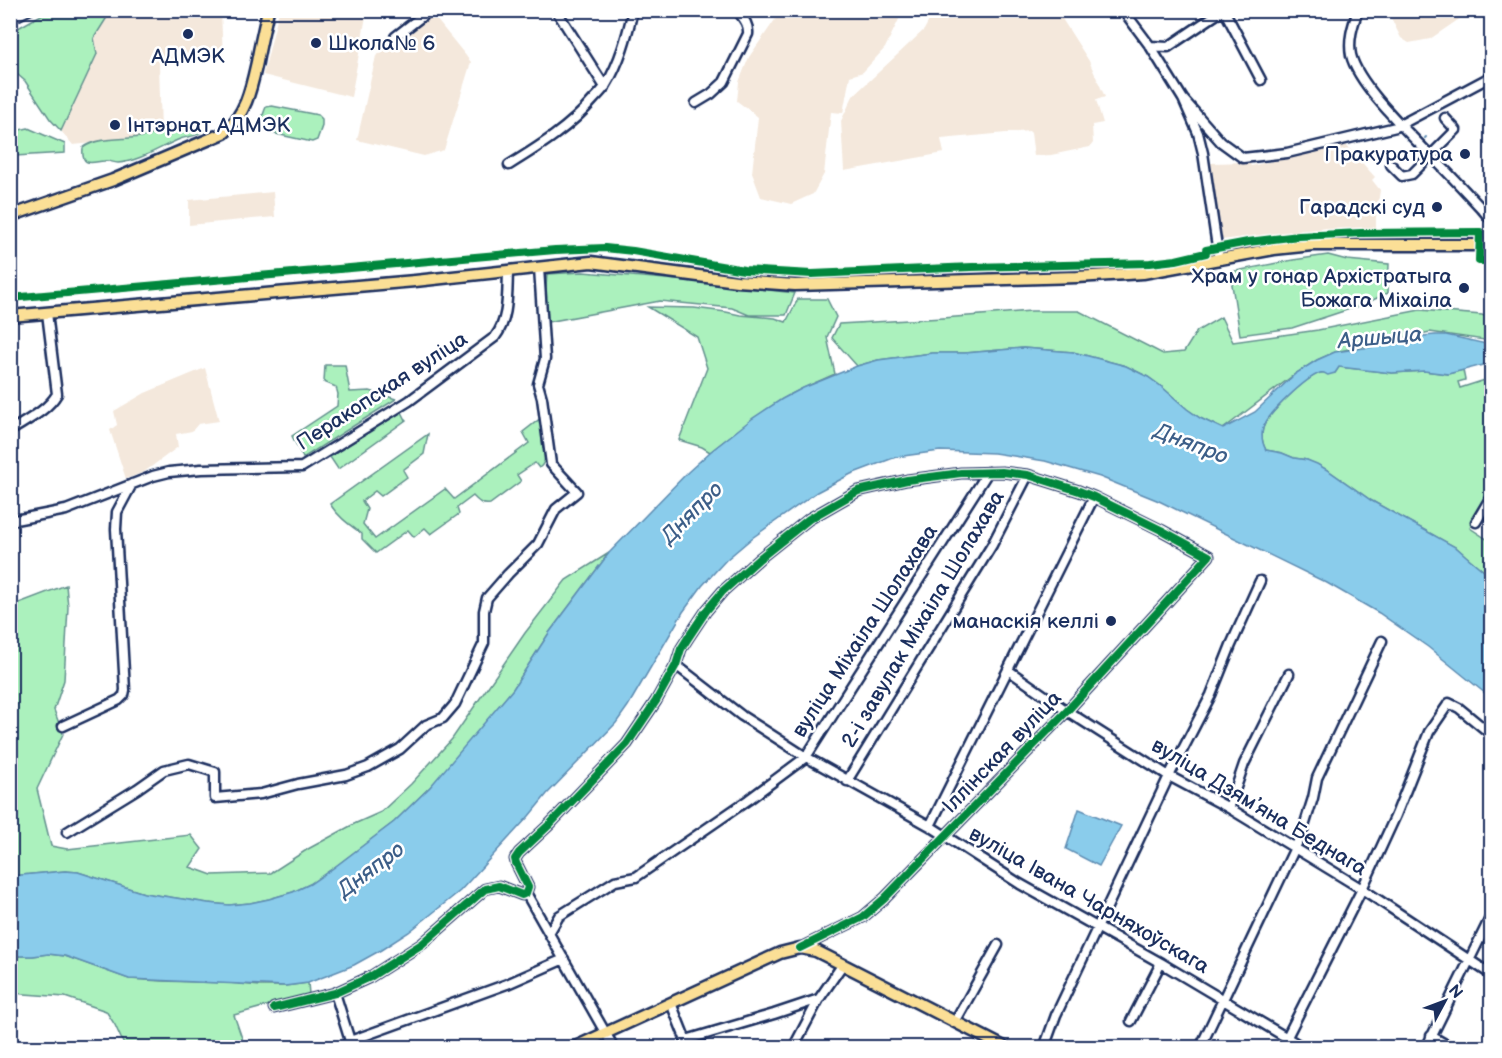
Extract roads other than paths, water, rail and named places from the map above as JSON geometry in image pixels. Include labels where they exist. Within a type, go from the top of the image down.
[{"type":"main road","points":[[10,216],[113,180],[224,133],[236,121],[245,105],[252,85],[268,10]]},
{"type":"main road","points":[[10,316],[508,272],[591,262],[737,281],[795,285],[1143,273],[1312,244],[1491,245]]},
{"type":"main road","points":[[573,1047],[780,953],[800,948],[816,951],[1006,1047]]},
{"type":"street","points":[[394,37],[430,10]]},
{"type":"street","points":[[556,10],[605,87]]},
{"type":"street","points":[[509,165],[541,146],[571,123],[605,87],[622,50],[633,10]]},
{"type":"street","points":[[696,103],[711,94],[724,81],[748,34],[746,22],[737,10]]},
{"type":"street","points":[[1123,10],[1150,46],[1183,99],[1198,132],[1219,260]]},
{"type":"street","points":[[1150,46],[1168,47],[1223,10],[1261,80]]},
{"type":"street","points":[[1358,10],[1350,39],[1351,54],[1357,71],[1375,95],[1491,221]]},
{"type":"street","points":[[1183,99],[1221,142],[1243,158],[1287,153],[1396,127],[1491,76]]},
{"type":"street","points":[[1391,165],[1402,176],[1412,174],[1456,130],[1445,118]]},
{"type":"street","points":[[67,832],[164,770],[189,764],[215,772],[214,798],[261,794],[346,775],[368,767],[400,749],[426,725],[442,718],[455,704],[484,643],[484,611],[487,598],[538,544],[556,509],[577,492],[551,464],[538,384],[544,359],[539,268]]},
{"type":"street","name":"Перакопская вуліца","points":[[10,521],[66,510],[153,476],[183,470],[302,467],[409,401],[495,338],[502,328],[505,316],[508,272]]},
{"type":"street","points":[[10,431],[52,403],[57,394],[47,314]]},
{"type":"street","name":"вуліца Міхаіла Шолахава","points":[[549,933],[559,916],[615,881],[636,877],[806,757],[988,472]]},
{"type":"street","points":[[614,1047],[526,893],[528,887],[515,859],[627,744],[656,701],[676,665],[681,649],[706,611],[723,591],[809,519],[858,491],[925,477],[1002,472],[1028,475],[1094,497],[930,826]]},
{"type":"street","name":"2-і завулак Міхаіла Шолахава","points":[[847,781],[992,545],[1028,475]]},
{"type":"street","points":[[63,726],[119,700],[124,695],[116,529],[117,512],[132,484]]},
{"type":"street","points":[[1476,522],[1491,495]]},
{"type":"street","name":"Іллінская вуліца","points":[[800,948],[863,917],[884,899],[1067,711],[1209,556],[1094,497]]},
{"type":"street","points":[[1044,1047],[1056,1015],[1169,776],[1211,695],[1260,581]]},
{"type":"street","points":[[1200,1047],[1294,848],[1308,816],[1317,778],[1382,641]]},
{"type":"street","name":"вуліца Івана Чарняхоўскага","points":[[676,665],[742,716],[806,757],[930,826],[1020,884],[1304,1047]]},
{"type":"street","name":"вуліца Дзямʼяна Беднага","points":[[1008,670],[1067,711],[1169,776],[1229,808],[1362,889],[1491,975]]},
{"type":"street","points":[[1229,808],[1244,764],[1289,674]]},
{"type":"street","points":[[1287,1037],[1362,889],[1396,815],[1429,732],[1449,703],[1459,708],[1491,735]]},
{"type":"street","points":[[274,1008],[335,993],[369,977],[422,944],[484,889],[499,886],[522,895],[526,893]]},
{"type":"street","points":[[1426,1047],[1491,914]]},
{"type":"street","points":[[955,1022],[998,945]]},
{"type":"street","points":[[342,1047],[564,960]]},
{"type":"street","points":[[1131,1021],[1161,963]]},
{"type":"street","points":[[793,1047],[819,999],[843,964]]},
{"type":"street","points":[[335,993],[351,1044]]},
{"type":"street","points":[[671,1004],[687,1044],[819,999]]},
{"type":"street","points":[[1431,1036],[1452,1047]]},
{"type":"water","name":"Дняпро","points":[[1446,335],[1491,345],[1491,363],[1448,374],[1424,371],[1392,373],[1339,367],[1335,373],[1328,375],[1320,373],[1297,389],[1279,406],[1266,422],[1262,439],[1266,450],[1317,464],[1372,501],[1457,548],[1491,577],[1491,698],[1428,647],[1379,613],[1327,583],[1159,501],[1100,477],[1045,461],[994,453],[940,451],[896,457],[851,474],[817,492],[752,538],[726,560],[702,586],[683,612],[616,723],[547,794],[460,891],[409,932],[381,950],[354,965],[308,983],[285,986],[129,979],[65,956],[48,954],[11,956],[11,876],[78,872],[144,893],[229,905],[250,903],[293,892],[332,869],[394,822],[430,787],[513,689],[549,633],[609,553],[688,472],[753,418],[803,388],[878,360],[932,353],[965,353],[1023,348],[1073,352],[1126,366],[1148,377],[1187,409],[1223,429],[1255,412],[1295,374],[1335,352],[1378,346],[1412,337]]},
{"type":"water","points":[[1079,809],[1121,826],[1099,866],[1066,849]]},
{"type":"waterway","points":[[1411,152],[1414,148]]},
{"type":"railway","points":[[10,25],[40,10]]},
{"type":"place","name":"АДМЭК","points":[[188,34]]},
{"type":"place","name":"Школа№ 6","points":[[316,43]]},
{"type":"place","name":"Інтэрнат АДМЭК","points":[[115,125]]},
{"type":"place","name":"Пракуратура","points":[[1465,154]]},
{"type":"place","name":"Гарадскі суд","points":[[1437,207]]},
{"type":"place","name":"Храм у гонар Архістратыга Божага Міхаіла","points":[[1464,288]]},
{"type":"place","name":"манаскія келлі","points":[[1111,621]]},
{"type":"water label","name":"Аршыца","points":[[1380,338]]}]
